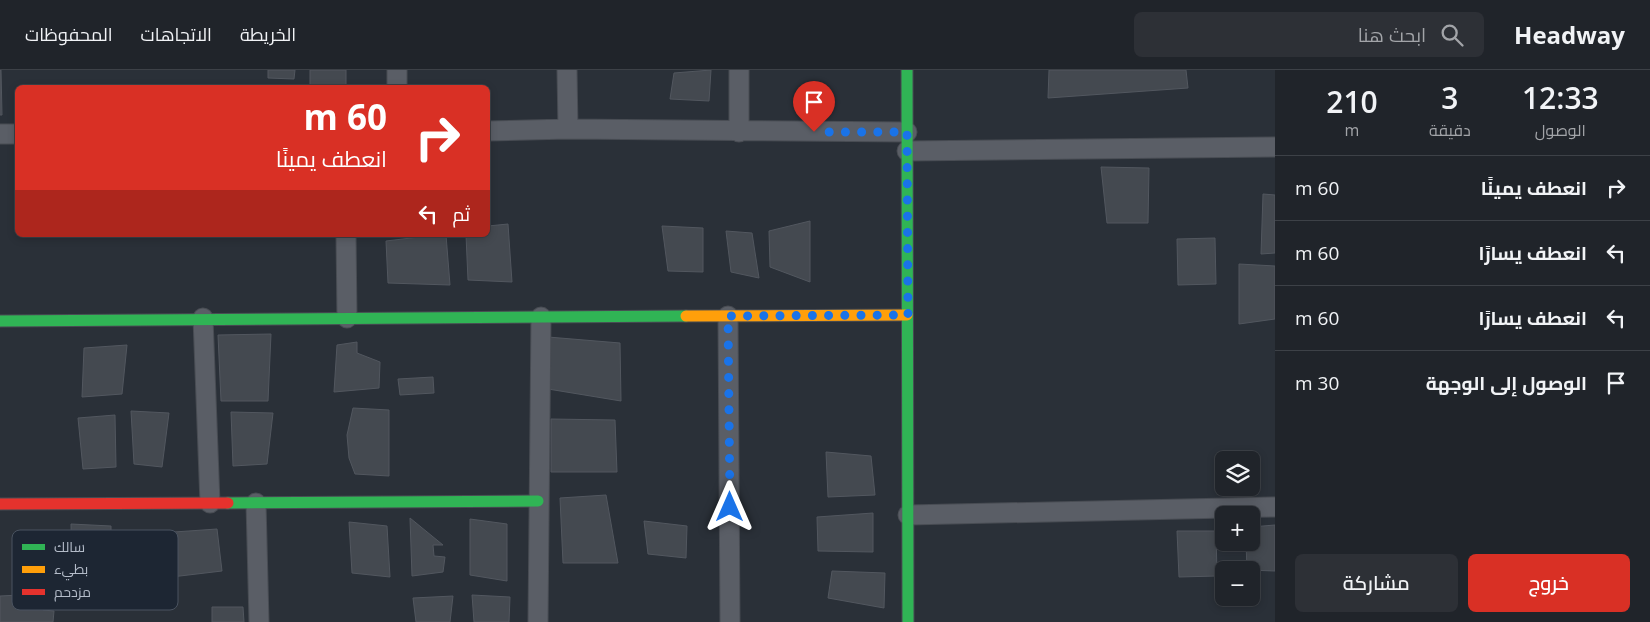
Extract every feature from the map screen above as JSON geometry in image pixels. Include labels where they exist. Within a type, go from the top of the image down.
[{"type":"street","points":[[397,70],[397,85]]},
{"type":"street","points":[[567,70],[568,129]]},
{"type":"street","points":[[739,70],[739,132]]},
{"type":"street","points":[[907,70],[908,622]]},
{"type":"street","points":[[490,132],[568,129],[907,132]]},
{"type":"street","points":[[0,134],[15,134]]},
{"type":"street","points":[[908,151],[1275,147]]},
{"type":"street","points":[[346,237],[347,318]]},
{"type":"street","points":[[0,322],[203,318],[908,315]]},
{"type":"street","points":[[728,316],[730,622]]},
{"type":"street","points":[[538,622],[541,317]]},
{"type":"street","points":[[203,318],[210,503]]},
{"type":"street","points":[[0,504],[538,501]]},
{"type":"street","points":[[256,503],[259,622]]},
{"type":"street","points":[[908,516],[1275,507]]},
{"type":"building","points":[[1,70],[2,115],[0,115]]},
{"type":"building","points":[[268,70],[295,70],[294,79],[268,78]]},
{"type":"building","points":[[310,70],[346,70],[346,85],[310,85]]},
{"type":"building","points":[[711,70],[709,101],[670,99],[674,73]]},
{"type":"building","points":[[1049,70],[1186,70],[1188,88],[1048,98]]},
{"type":"building","points":[[1101,167],[1149,168],[1148,223],[1107,223]]},
{"type":"building","points":[[1263,194],[1275,195],[1275,253],[1261,254]]},
{"type":"building","points":[[810,221],[810,282],[770,267],[769,231]]},
{"type":"building","points":[[508,224],[512,282],[468,280],[466,237],[490,237],[490,226]]},
{"type":"building","points":[[662,226],[703,228],[703,272],[668,271]]},
{"type":"building","points":[[726,231],[752,233],[759,278],[731,272]]},
{"type":"building","points":[[419,237],[446,237],[450,285],[388,283],[386,241]]},
{"type":"building","points":[[1215,238],[1216,284],[1178,285],[1177,239]]},
{"type":"building","points":[[1239,264],[1275,266],[1275,319],[1239,324]]},
{"type":"building","points":[[271,334],[268,401],[221,401],[218,335]]},
{"type":"building","points":[[548,337],[620,343],[621,401],[548,389]]},
{"type":"building","points":[[357,342],[357,353],[380,362],[379,388],[334,392],[337,345]]},
{"type":"building","points":[[127,345],[122,394],[82,397],[84,348]]},
{"type":"building","points":[[433,377],[434,393],[400,395],[398,379]]},
{"type":"building","points":[[353,408],[389,410],[389,476],[355,474],[349,458],[347,435]]},
{"type":"building","points":[[131,411],[169,413],[162,467],[134,464]]},
{"type":"building","points":[[231,412],[273,413],[267,464],[233,466]]},
{"type":"building","points":[[115,415],[116,467],[83,469],[78,418]]},
{"type":"building","points":[[551,419],[615,420],[617,472],[551,472]]},
{"type":"building","points":[[826,452],[871,456],[875,495],[828,497]]},
{"type":"building","points":[[606,495],[618,563],[563,563],[560,498]]},
{"type":"building","points":[[873,513],[873,552],[818,551],[817,517]]},
{"type":"building","points":[[410,518],[443,545],[433,545],[434,556],[445,557],[443,572],[412,576]]},
{"type":"building","points":[[470,519],[507,524],[507,581],[470,575]]},
{"type":"building","points":[[644,521],[687,526],[686,558],[648,554]]},
{"type":"building","points":[[349,522],[387,526],[390,577],[352,573]]},
{"type":"building","points":[[71,524],[111,526],[111,530],[71,530]]},
{"type":"building","points":[[1275,525],[1275,571],[1260,570],[1260,561],[1247,561],[1246,551],[1260,551],[1260,526]]},
{"type":"building","points":[[217,529],[222,571],[178,576],[178,532]]},
{"type":"building","points":[[1177,531],[1215,531],[1217,561],[1215,561],[1215,576],[1179,577]]},
{"type":"building","points":[[832,571],[885,573],[884,608],[828,598]]},
{"type":"building","points":[[12,595],[12,610],[54,611],[53,622],[0,622],[0,596]]},
{"type":"building","points":[[472,595],[510,597],[509,622],[474,622]]},
{"type":"building","points":[[453,596],[450,622],[416,622],[413,598]]},
{"type":"building","points":[[212,607],[243,607],[244,622],[212,622]]},
{"type":"traffic: fast","points":[[907,70],[908,622]]},
{"type":"traffic: fast","points":[[0,321],[686,316]]},
{"type":"traffic: fast","points":[[228,503],[538,501]]},
{"type":"traffic: slow","points":[[686,316],[907,315]]},
{"type":"traffic: jam","points":[[0,504],[228,503]]},
{"type":"route","points":[[730,507],[728,316],[908,315],[907,132],[814,132]]}]
